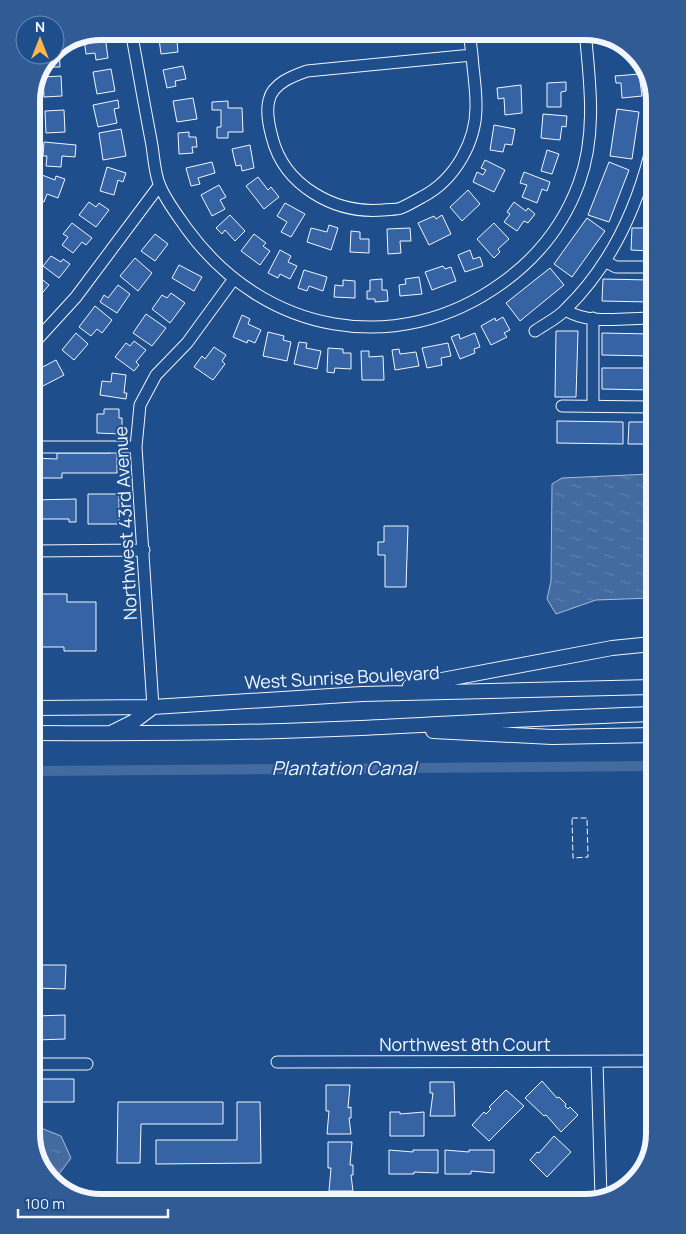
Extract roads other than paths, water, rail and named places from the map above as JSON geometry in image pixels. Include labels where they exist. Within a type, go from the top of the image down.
[{"type":"main road","points":[[362,694],[517,668],[612,648],[646,645]]},
{"type":"main road","name":"West Sunrise Boulevard","points":[[40,708],[153,707],[362,694],[646,687]]},
{"type":"main road","points":[[110,734],[133,722],[153,707]]},
{"type":"main road","points":[[40,733],[110,734],[360,728],[566,716],[646,714]]},
{"type":"main road","points":[[360,728],[552,737],[646,735]]},
{"type":"street","points":[[133,40],[159,186],[201,249],[233,280],[265,301],[300,316],[336,325],[365,327],[392,326],[430,320],[463,308],[514,275],[542,248],[561,221],[579,184],[588,147],[592,97],[587,40]]},
{"type":"street","points":[[470,40],[472,54],[476,106],[473,128],[467,149],[454,170],[436,190],[401,208],[372,211],[340,207],[308,190],[284,166],[275,147],[268,122],[269,99],[284,80],[307,71],[472,54]]},
{"type":"street","points":[[535,331],[566,310],[606,262],[632,215],[646,168]]},
{"type":"street","points":[[40,336],[76,297],[159,186]]},
{"type":"street","points":[[606,262],[616,267],[646,267]]},
{"type":"street","name":"Northwest 43rd Avenue","points":[[153,707],[136,447],[140,405],[156,375],[187,342],[233,280]]},
{"type":"street","points":[[566,310],[572,314],[594,318],[646,318]]},
{"type":"street","points":[[594,318],[594,406]]},
{"type":"street","points":[[562,406],[646,407]]},
{"type":"street","points":[[40,447],[136,447]]},
{"type":"street","points":[[40,551],[144,550]]},
{"type":"street","name":"Northwest 8th Court","points":[[277,1062],[646,1061]]},
{"type":"street","points":[[597,1062],[601,1192]]},
{"type":"street","points":[[40,1064],[87,1064]]},
{"type":"water","points":[[646,474],[646,598],[596,600],[556,614],[547,599],[551,581],[552,484],[562,478]]},
{"type":"water","points":[[40,1128],[61,1136],[71,1158],[58,1176],[45,1157],[41,1145]]},
{"type":"waterway","name":"Plantation Canal","points":[[40,771],[646,766]]}]
